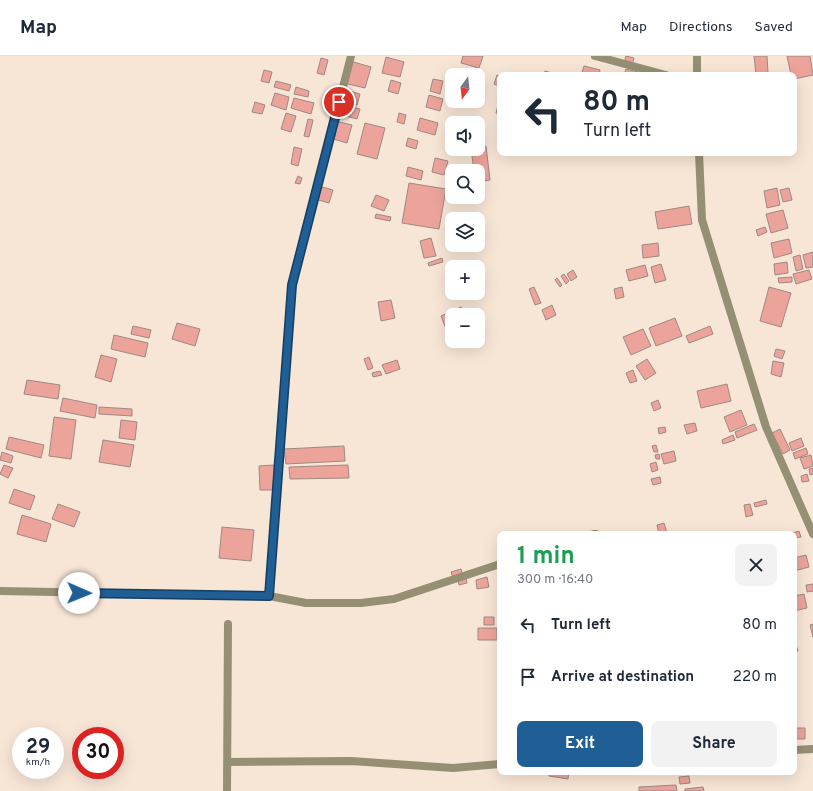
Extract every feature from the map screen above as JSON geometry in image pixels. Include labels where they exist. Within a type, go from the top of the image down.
[{"type":"street","points":[[269,596],[292,285],[351,56]]},
{"type":"street","points":[[595,56],[655,72]]},
{"type":"street","points":[[697,56],[697,72]]},
{"type":"street","points":[[699,156],[702,220],[704,227],[766,427],[813,534]]},
{"type":"street","points":[[0,591],[269,596],[306,603],[361,603],[394,599],[497,565]]},
{"type":"street","points":[[227,791],[228,624]]},
{"type":"street","points":[[797,750],[813,749]]},
{"type":"street","points":[[228,762],[351,761],[453,768],[497,764]]},
{"type":"building","points":[[463,56],[483,56],[479,68],[461,63]]},
{"type":"building","points":[[626,56],[634,58],[632,65],[624,63]]},
{"type":"building","points":[[754,56],[767,56],[768,72],[756,72]]},
{"type":"building","points":[[787,56],[810,56],[813,75],[797,78],[797,72],[790,72]]},
{"type":"building","points":[[386,57],[404,62],[400,77],[382,73]]},
{"type":"building","points":[[321,58],[328,60],[324,75],[317,73]]},
{"type":"building","points":[[350,61],[371,67],[365,88],[344,83]]},
{"type":"building","points":[[584,66],[600,70],[600,72],[582,72]]},
{"type":"building","points":[[626,69],[638,72],[625,72]]},
{"type":"building","points":[[264,70],[272,72],[269,83],[261,81]]},
{"type":"building","points":[[497,75],[497,85],[494,84]]},
{"type":"building","points":[[433,79],[443,81],[440,94],[430,91]]},
{"type":"building","points":[[391,80],[401,83],[398,94],[388,91]]},
{"type":"building","points":[[276,81],[291,85],[289,91],[274,87]]},
{"type":"building","points":[[296,87],[309,91],[308,97],[294,94]]},
{"type":"building","points":[[343,89],[360,94],[357,105],[340,100]]},
{"type":"building","points":[[275,93],[289,97],[286,110],[271,105]]},
{"type":"building","points":[[429,95],[443,99],[440,111],[426,107]]},
{"type":"building","points":[[294,98],[314,103],[311,114],[291,108]]},
{"type":"building","points":[[255,102],[265,105],[262,114],[252,112]]},
{"type":"building","points":[[340,104],[360,109],[357,119],[338,114]]},
{"type":"building","points":[[286,113],[296,116],[291,132],[281,129]]},
{"type":"building","points":[[399,113],[406,115],[404,124],[397,122]]},
{"type":"building","points":[[420,118],[438,123],[435,135],[417,130]]},
{"type":"building","points":[[308,119],[313,120],[309,137],[304,136]]},
{"type":"building","points":[[335,121],[352,125],[347,143],[330,138]]},
{"type":"building","points":[[365,123],[385,128],[377,159],[357,154]]},
{"type":"building","points":[[408,138],[418,141],[416,149],[406,146]]},
{"type":"building","points":[[485,146],[490,180],[485,181],[485,164],[473,164],[472,156],[485,156]]},
{"type":"building","points":[[294,147],[302,149],[298,166],[291,164]]},
{"type":"building","points":[[435,158],[448,161],[447,164],[445,164],[444,175],[432,172]]},
{"type":"building","points":[[408,167],[423,171],[421,180],[406,176]]},
{"type":"building","points":[[298,176],[302,178],[300,184],[295,183]]},
{"type":"building","points":[[409,183],[445,189],[439,229],[402,223]]},
{"type":"building","points":[[319,186],[333,190],[329,203],[315,199]]},
{"type":"building","points":[[777,188],[780,205],[767,208],[764,191]]},
{"type":"building","points":[[789,188],[792,200],[783,202],[780,190]]},
{"type":"building","points":[[376,195],[389,200],[384,211],[371,206]]},
{"type":"building","points":[[689,206],[692,224],[658,229],[655,212]]},
{"type":"building","points":[[783,210],[788,228],[771,233],[766,214]]},
{"type":"building","points":[[376,214],[391,217],[390,221],[375,218]]},
{"type":"building","points":[[765,227],[767,232],[758,236],[756,230]]},
{"type":"building","points":[[431,238],[436,256],[424,258],[420,241]]},
{"type":"building","points":[[789,239],[792,253],[774,258],[771,243]]},
{"type":"building","points":[[658,243],[659,256],[643,258],[642,245]]},
{"type":"building","points":[[813,252],[813,267],[806,268],[803,255]]},
{"type":"building","points":[[800,255],[803,269],[796,271],[793,257]]},
{"type":"building","points":[[442,258],[443,262],[429,266],[428,263]]},
{"type":"building","points":[[787,262],[788,273],[775,275],[774,264]]},
{"type":"building","points":[[661,264],[666,280],[655,283],[651,267]]},
{"type":"building","points":[[645,265],[648,276],[629,281],[626,270]]},
{"type":"building","points":[[573,270],[577,277],[571,281],[567,274]]},
{"type":"building","points":[[809,270],[812,279],[796,284],[793,274]]},
{"type":"building","points":[[564,274],[569,281],[566,284],[561,276]]},
{"type":"building","points":[[792,277],[792,282],[779,283],[778,278]]},
{"type":"building","points":[[557,278],[562,285],[560,287],[555,280]]},
{"type":"building","points":[[534,287],[541,303],[535,305],[529,289]]},
{"type":"building","points":[[622,287],[624,297],[616,299],[614,289]]},
{"type":"building","points":[[769,287],[791,293],[781,327],[760,321]]},
{"type":"building","points":[[391,300],[395,318],[381,321],[378,302]]},
{"type":"building","points":[[552,305],[556,315],[546,320],[542,310]]},
{"type":"building","points":[[445,314],[445,326],[441,316]]},
{"type":"building","points":[[675,318],[682,336],[656,346],[649,328]]},
{"type":"building","points":[[177,323],[200,329],[195,346],[172,339]]},
{"type":"building","points":[[133,326],[151,330],[149,338],[131,334]]},
{"type":"building","points":[[710,326],[713,334],[689,343],[686,336]]},
{"type":"building","points":[[643,329],[651,346],[631,355],[623,337]]},
{"type":"building","points":[[114,335],[148,343],[145,357],[111,349]]},
{"type":"building","points":[[776,349],[785,351],[782,359],[774,356]]},
{"type":"building","points":[[101,355],[117,359],[111,382],[95,377]]},
{"type":"building","points":[[369,357],[373,368],[368,370],[364,359]]},
{"type":"building","points":[[647,359],[656,373],[645,380],[636,366]]},
{"type":"building","points":[[397,360],[400,369],[386,374],[382,365]]},
{"type":"building","points":[[773,361],[784,363],[781,377],[771,374]]},
{"type":"building","points":[[633,370],[637,381],[630,383],[626,373]]},
{"type":"building","points":[[380,371],[382,375],[373,377],[372,373]]},
{"type":"building","points":[[27,380],[60,385],[58,399],[24,394]]},
{"type":"building","points":[[727,384],[731,401],[701,408],[697,391]]},
{"type":"building","points":[[63,398],[97,405],[95,418],[60,411]]},
{"type":"building","points":[[658,400],[661,408],[654,411],[651,403]]},
{"type":"building","points":[[99,407],[132,409],[132,416],[99,414]]},
{"type":"building","points":[[741,410],[747,425],[730,432],[724,417]]},
{"type":"building","points":[[54,417],[76,420],[71,459],[49,456]]},
{"type":"building","points":[[121,420],[137,422],[135,440],[119,438]]},
{"type":"building","points":[[695,423],[697,431],[687,434],[684,425]]},
{"type":"building","points":[[754,424],[757,430],[737,438],[735,432]]},
{"type":"building","points":[[665,427],[666,432],[659,434],[658,428]]},
{"type":"building","points":[[780,429],[790,450],[783,454],[772,433]]},
{"type":"building","points":[[733,435],[735,440],[723,444],[722,440]]},
{"type":"building","points":[[9,437],[44,445],[41,458],[6,449]]},
{"type":"building","points":[[801,438],[804,446],[792,451],[789,443]]},
{"type":"building","points":[[103,440],[134,445],[130,467],[99,462]]},
{"type":"building","points":[[656,445],[658,452],[654,452],[652,446]]},
{"type":"building","points":[[344,446],[345,461],[286,464],[284,449]]},
{"type":"building","points":[[806,448],[808,454],[795,459],[793,453]]},
{"type":"building","points":[[674,451],[676,461],[664,464],[661,454]]},
{"type":"building","points":[[2,452],[13,456],[11,463],[0,460]]},
{"type":"building","points":[[659,454],[660,459],[656,459],[655,455]]},
{"type":"building","points":[[811,455],[813,466],[804,469],[800,458]]},
{"type":"building","points":[[656,462],[658,470],[652,472],[650,464]]},
{"type":"building","points":[[4,465],[13,468],[8,478],[0,474]]},
{"type":"building","points":[[274,465],[275,490],[260,490],[259,466]]},
{"type":"building","points":[[348,465],[349,478],[290,479],[289,467]]},
{"type":"building","points":[[813,468],[813,474],[810,475],[809,469]]},
{"type":"building","points":[[807,474],[809,481],[802,482],[801,476]]},
{"type":"building","points":[[660,477],[661,483],[653,485],[651,479]]},
{"type":"building","points":[[14,489],[35,496],[30,510],[9,503]]},
{"type":"building","points":[[766,500],[767,504],[755,507],[754,503]]},
{"type":"building","points":[[58,504],[80,512],[74,527],[52,519]]},
{"type":"building","points":[[750,504],[753,515],[746,517],[744,505]]},
{"type":"building","points":[[22,515],[51,524],[46,542],[17,534]]},
{"type":"building","points":[[664,523],[666,531],[658,531],[657,525]]},
{"type":"building","points":[[222,527],[254,530],[251,561],[219,558]]},
{"type":"building","points":[[799,531],[801,537],[797,538],[797,532]]},
{"type":"building","points":[[806,555],[809,567],[797,570],[797,557]]},
{"type":"building","points":[[461,569],[463,575],[453,578],[451,572]]},
{"type":"building","points":[[487,577],[489,587],[477,589],[476,580]]},
{"type":"building","points":[[466,578],[467,583],[459,585],[458,580]]},
{"type":"building","points":[[813,584],[813,591],[807,592],[806,585]]},
{"type":"building","points":[[804,594],[807,608],[797,610],[797,595]]},
{"type":"building","points":[[484,617],[494,617],[494,625],[484,625]]},
{"type":"building","points":[[813,624],[813,637],[810,625]]},
{"type":"building","points":[[478,628],[497,628],[497,640],[478,640]]},
{"type":"building","points":[[797,728],[805,728],[805,739],[797,739]]},
{"type":"building","points":[[549,775],[569,775],[568,779]]},
{"type":"building","points":[[689,776],[690,783],[680,784],[679,777]]},
{"type":"building","points":[[676,785],[677,791],[639,791],[639,787]]},
{"type":"building","points":[[703,787],[704,791],[685,791],[685,789]]},
{"type":"route","points":[[79,593],[269,596],[292,285],[339,102]]}]
